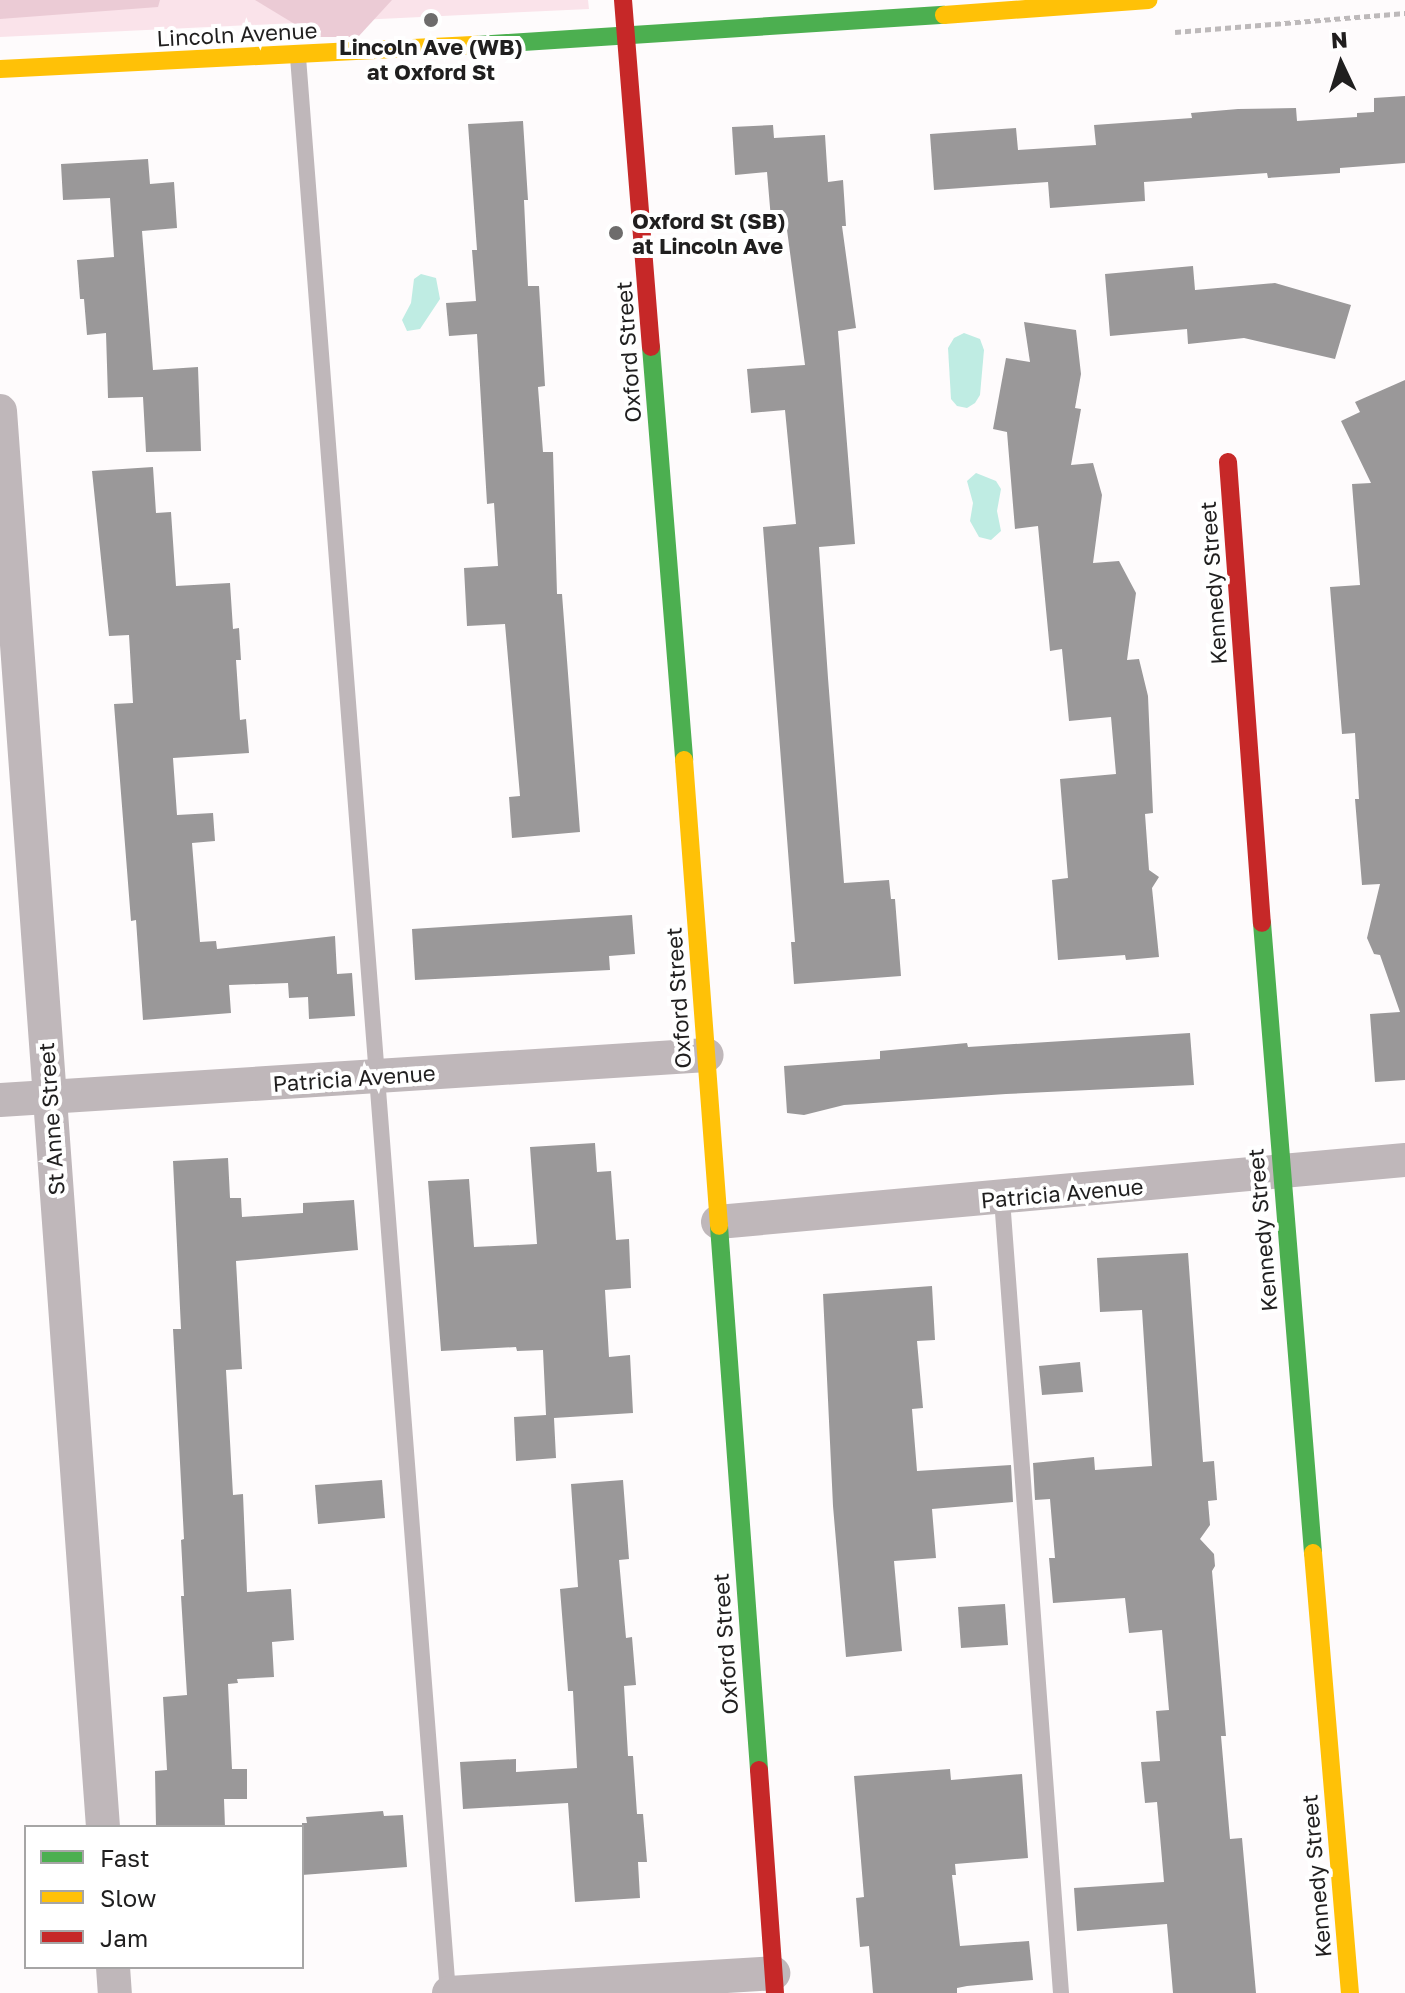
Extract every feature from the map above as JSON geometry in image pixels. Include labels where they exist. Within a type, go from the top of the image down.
[{"type":"main road","name":"Oxford Street","points":[[623,0],[707,1055],[774,1983]]},
{"type":"main road","name":"Lincoln Avenue","points":[[0,69],[626,38],[911,8],[1148,0]]},
{"type":"main road","name":"Kennedy Street","points":[[1228,462],[1280,1171],[1350,1993]]},
{"type":"street","name":"St Anne Street","points":[[0,411],[103,1825]]},
{"type":"street","name":"Patricia Avenue","points":[[0,1100],[707,1055]]},
{"type":"street","name":"Patricia Avenue","points":[[718,1222],[1002,1199],[1405,1160]]},
{"type":"street","points":[[113,1969],[115,1993]]},
{"type":"street","points":[[449,1993],[774,1983]]},
{"type":"lane","points":[[298,56],[374,1077],[449,1993]]},
{"type":"lane","points":[[1002,1199],[1061,1993]]},
{"type":"shaded area","points":[[0,0],[588,0],[589,9],[0,37]]},
{"type":"shaded area","points":[[0,0],[160,0],[158,7],[0,19]]},
{"type":"shaded area","points":[[255,0],[392,0],[358,37],[316,37]]},
{"type":"shaded area","points":[[421,274],[436,278],[440,299],[420,329],[407,331],[402,320],[411,303],[414,279]]},
{"type":"shaded area","points":[[964,333],[980,339],[984,350],[980,395],[967,408],[957,406],[951,399],[948,348],[954,338]]},
{"type":"shaded area","points":[[976,473],[996,481],[1001,489],[997,511],[1001,531],[991,540],[979,537],[970,521],[973,503],[967,481]]},
{"type":"building","points":[[1405,96],[1405,163],[1340,168],[1340,173],[1268,178],[1267,173],[1144,182],[1145,201],[1050,208],[1048,182],[934,190],[930,134],[1016,128],[1018,150],[1096,145],[1094,125],[1192,118],[1191,113],[1238,109],[1296,108],[1297,121],[1357,117],[1357,113],[1374,112],[1374,98]]},
{"type":"building","points":[[523,121],[528,200],[524,200],[528,286],[539,286],[545,386],[538,387],[543,452],[553,452],[557,594],[562,594],[580,832],[512,838],[509,797],[520,796],[505,624],[467,626],[464,568],[498,566],[494,503],[487,504],[477,334],[449,336],[446,303],[476,301],[472,250],[477,250],[468,124]]},
{"type":"building","points":[[773,125],[774,138],[825,135],[828,182],[843,180],[846,226],[842,226],[856,328],[838,331],[855,544],[819,547],[828,678],[844,883],[889,880],[891,899],[895,899],[901,976],[794,984],[791,942],[795,942],[763,527],[796,524],[785,410],[751,413],[747,369],[805,365],[787,230],[772,231],[767,172],[735,175],[732,127]]},
{"type":"building","points":[[148,159],[150,184],[174,182],[177,228],[142,231],[153,370],[198,367],[201,451],[146,452],[143,397],[108,398],[106,333],[87,335],[84,299],[80,299],[77,260],[114,257],[110,198],[63,200],[61,164]]},
{"type":"building","points":[[1193,266],[1195,290],[1275,283],[1351,305],[1335,359],[1244,338],[1188,344],[1187,329],[1110,336],[1105,274]]},
{"type":"building","points":[[1024,322],[1076,330],[1081,374],[1075,408],[1081,409],[1071,465],[1093,463],[1102,495],[1093,563],[1119,561],[1136,593],[1127,660],[1139,659],[1148,696],[1153,813],[1145,814],[1149,870],[1159,877],[1152,888],[1159,957],[1126,960],[1125,955],[1058,960],[1052,880],[1068,878],[1060,779],[1116,774],[1111,717],[1069,721],[1062,649],[1050,651],[1038,526],[1015,529],[1007,432],[993,429],[1006,358],[1030,362]]},
{"type":"building","points":[[1405,380],[1405,1080],[1375,1082],[1370,1014],[1400,1012],[1380,955],[1374,954],[1367,938],[1380,884],[1362,885],[1355,799],[1359,799],[1355,733],[1342,734],[1330,587],[1360,585],[1352,484],[1371,483],[1341,421],[1360,412],[1355,402]]},
{"type":"building","points":[[153,467],[156,513],[171,512],[176,586],[230,583],[233,629],[239,628],[241,660],[236,660],[240,720],[246,719],[249,753],[173,758],[177,815],[213,813],[215,841],[192,843],[200,942],[216,941],[217,949],[335,936],[337,974],[352,973],[355,1016],[309,1019],[308,997],[289,998],[288,983],[229,985],[231,1013],[143,1020],[136,920],[131,921],[114,704],[133,703],[129,635],[109,636],[92,471]]},
{"type":"building","points":[[632,915],[635,954],[609,956],[610,970],[415,980],[412,929]]},
{"type":"building","points":[[1190,1033],[1194,1085],[844,1105],[804,1115],[787,1113],[784,1066],[880,1059],[880,1051],[967,1043],[968,1047]]},
{"type":"building","points":[[595,1143],[597,1172],[611,1171],[616,1240],[629,1239],[631,1288],[605,1290],[609,1357],[630,1355],[633,1413],[554,1418],[556,1458],[516,1461],[514,1417],[546,1415],[543,1350],[517,1351],[516,1347],[441,1351],[428,1181],[469,1179],[474,1247],[537,1244],[530,1147]]},
{"type":"building","points":[[228,1158],[230,1198],[241,1198],[242,1217],[303,1213],[303,1203],[354,1200],[358,1250],[236,1261],[242,1369],[226,1370],[233,1495],[243,1494],[247,1592],[291,1589],[294,1640],[272,1642],[274,1677],[237,1679],[238,1683],[228,1684],[232,1769],[247,1769],[247,1799],[224,1799],[225,1825],[156,1825],[155,1771],[167,1770],[163,1697],[187,1695],[181,1596],[184,1596],[181,1540],[184,1539],[173,1329],[181,1329],[173,1161]]},
{"type":"building","points":[[1188,1253],[1203,1462],[1214,1461],[1217,1500],[1208,1501],[1210,1525],[1200,1539],[1214,1554],[1212,1571],[1226,1736],[1221,1736],[1230,1839],[1242,1838],[1256,1993],[1173,1993],[1167,1924],[1077,1931],[1074,1888],[1164,1882],[1157,1802],[1145,1803],[1141,1762],[1160,1761],[1156,1711],[1169,1710],[1162,1630],[1129,1633],[1125,1598],[1053,1603],[1049,1558],[1055,1558],[1050,1499],[1035,1500],[1033,1463],[1094,1457],[1095,1470],[1152,1466],[1142,1310],[1100,1312],[1097,1258]]},
{"type":"building","points":[[932,1286],[935,1340],[917,1341],[923,1408],[912,1409],[917,1471],[1011,1465],[1013,1502],[932,1509],[936,1558],[894,1561],[902,1651],[846,1657],[833,1506],[823,1294]]},
{"type":"building","points":[[1080,1362],[1083,1392],[1042,1395],[1039,1366]]},
{"type":"building","points":[[382,1480],[385,1518],[318,1524],[315,1485]]},
{"type":"building","points":[[623,1480],[629,1559],[619,1560],[626,1638],[632,1637],[636,1685],[624,1686],[628,1756],[633,1756],[637,1814],[643,1814],[647,1862],[638,1862],[640,1898],[575,1902],[568,1803],[463,1809],[460,1762],[516,1759],[516,1772],[577,1768],[573,1691],[568,1691],[560,1589],[578,1587],[571,1484]]},
{"type":"building","points":[[1005,1604],[1008,1645],[961,1648],[958,1607]]},
{"type":"building","points":[[950,1769],[951,1780],[1022,1774],[1028,1858],[955,1864],[956,1875],[952,1875],[960,1946],[1029,1941],[1033,1980],[967,1986],[957,1988],[957,1993],[873,1993],[869,1946],[860,1947],[856,1898],[864,1897],[854,1776]]},
{"type":"building","points":[[383,1811],[384,1816],[403,1815],[407,1867],[304,1875],[302,1823],[307,1823],[306,1817]]},
{"type":"traffic: fast","points":[[477,45],[944,15]]},
{"type":"traffic: fast","points":[[651,347],[684,760]]},
{"type":"traffic: fast","points":[[1262,923],[1313,1553]]},
{"type":"traffic: fast","points":[[719,1226],[759,1770]]},
{"type":"traffic: slow","points":[[944,15],[1148,0]]},
{"type":"traffic: slow","points":[[0,69],[477,45]]},
{"type":"traffic: slow","points":[[684,760],[719,1226]]},
{"type":"traffic: slow","points":[[1313,1553],[1350,1993]]},
{"type":"traffic: jam","points":[[623,0],[651,347]]},
{"type":"traffic: jam","points":[[1228,462],[1262,923]]},
{"type":"traffic: jam","points":[[759,1770],[775,1993]]},
{"type":"place","name":"Lincoln Ave (WB) at Oxford St","points":[[431,20]]},
{"type":"place","name":"Oxford St (SB) at Lincoln Ave","points":[[616,233]]}]
